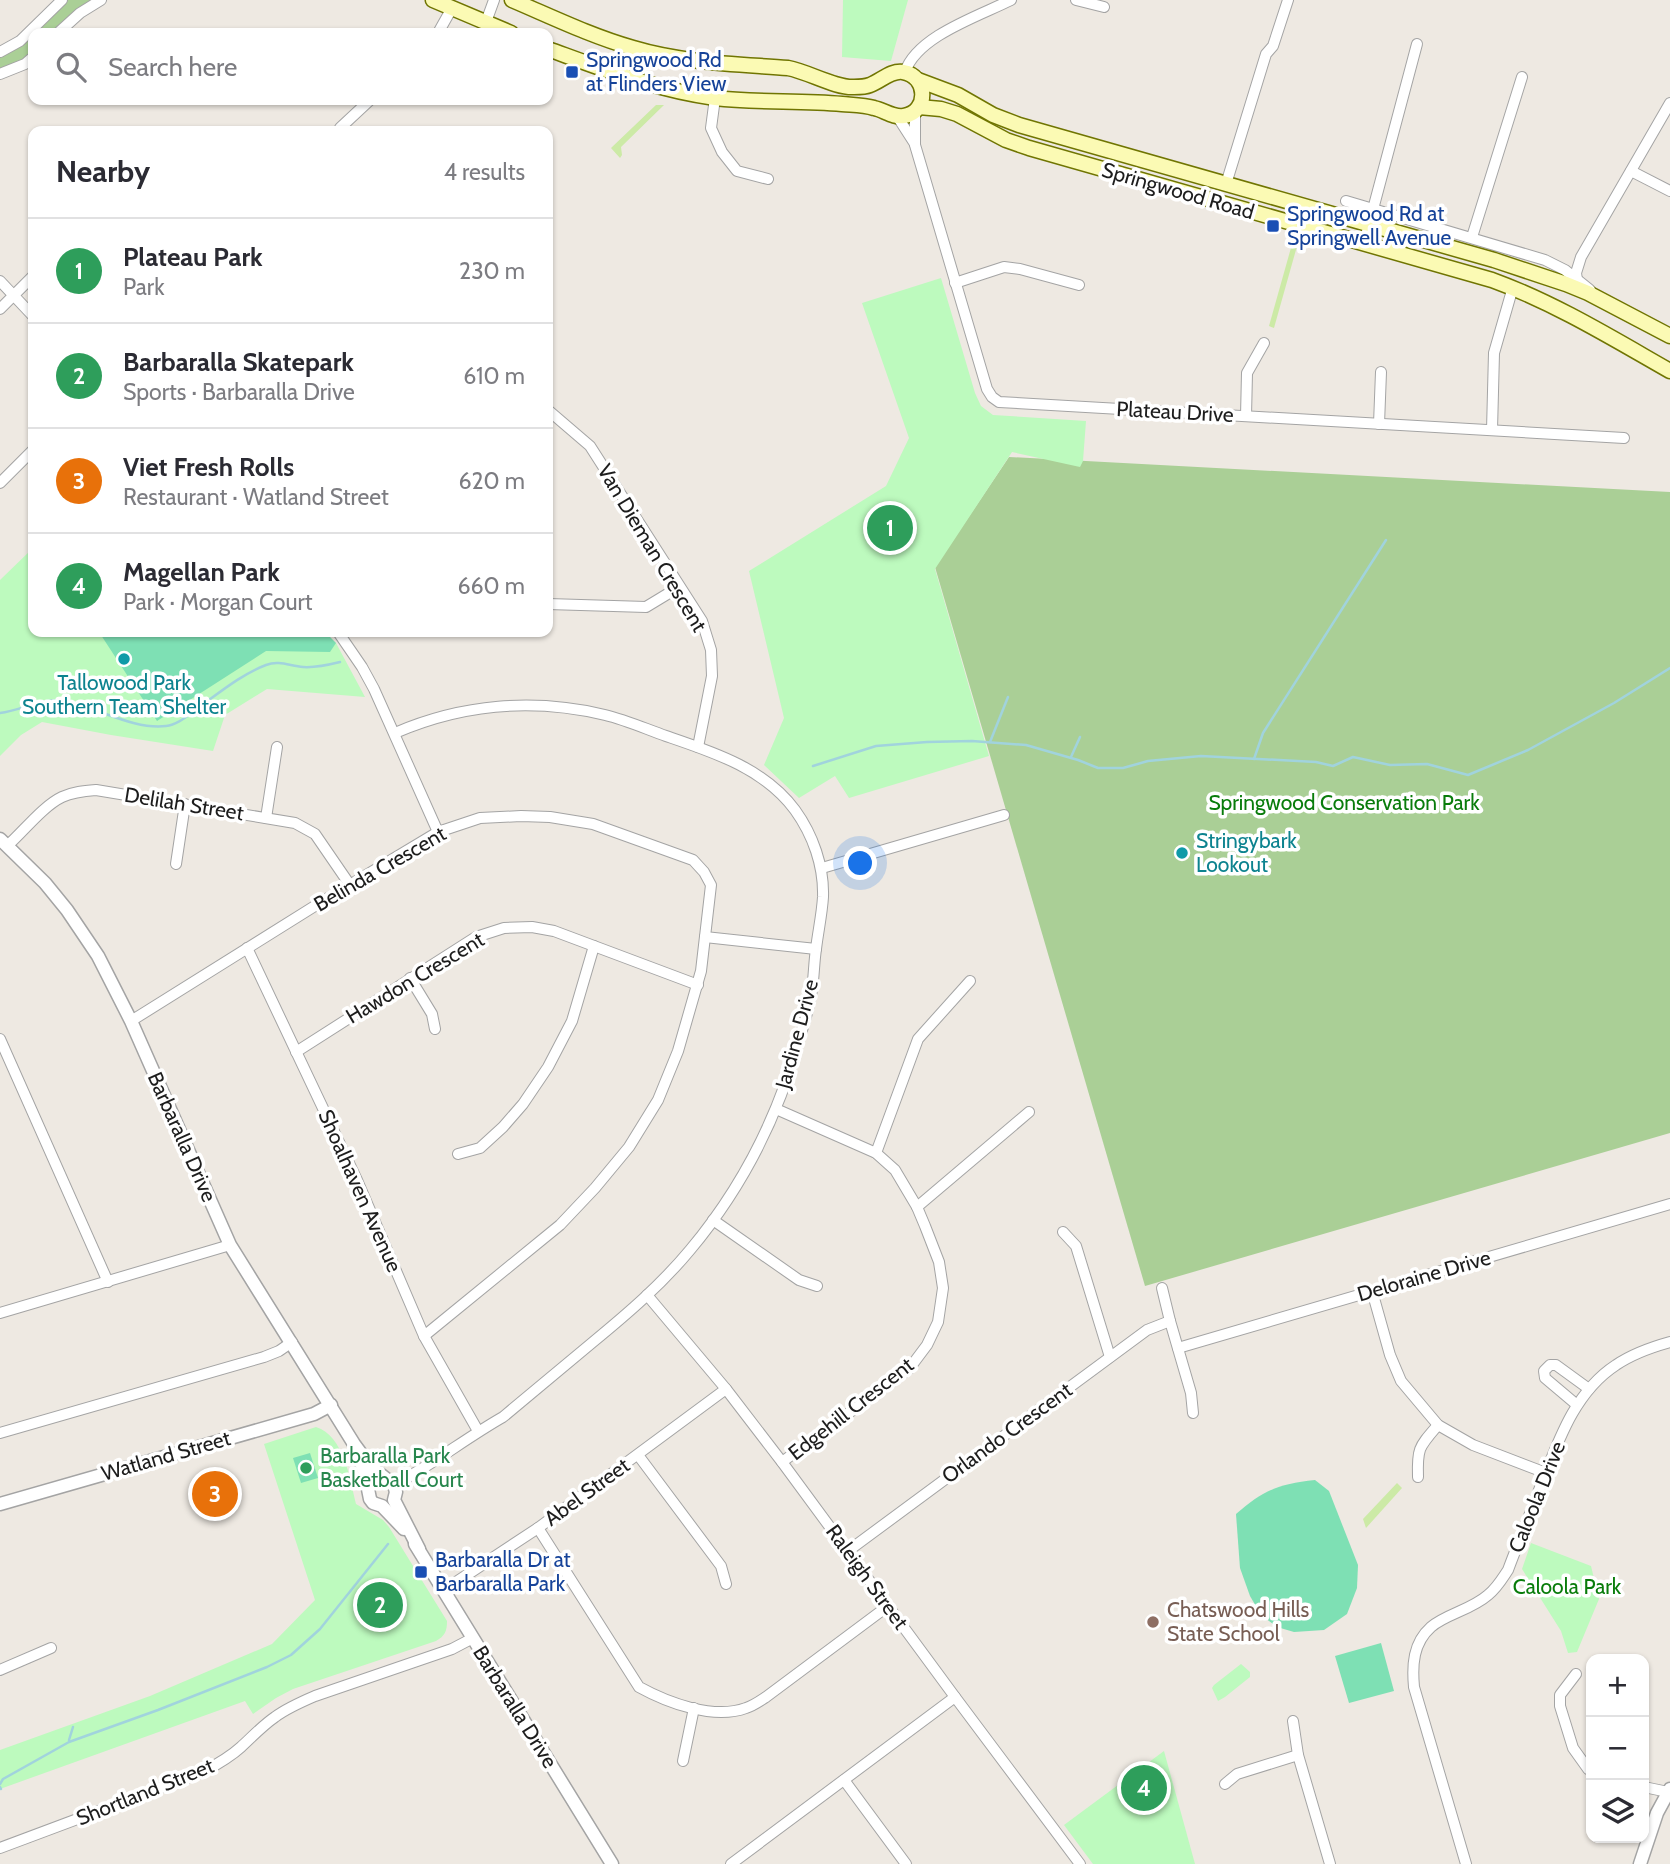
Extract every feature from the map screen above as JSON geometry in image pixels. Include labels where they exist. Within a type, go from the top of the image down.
[{"type":"main road","points":[[433,0],[500,28]]},
{"type":"main road","points":[[512,0],[591,33],[656,54],[800,70],[849,87],[869,85],[897,72],[905,72],[918,80],[923,93],[917,109],[903,116],[872,107],[715,98],[636,82],[553,51]]},
{"type":"main road","points":[[884,78],[878,91],[881,106],[892,114]]},
{"type":"main road","name":"Springwood Road","points":[[918,80],[958,95],[993,115],[1012,122],[1472,253],[1566,284],[1595,296],[1670,337]]},
{"type":"main road","name":"Springwood Road","points":[[917,109],[941,109],[1029,148],[1513,287],[1573,315],[1670,371]]},
{"type":"street","points":[[33,28],[62,0]]},
{"type":"street","points":[[64,28],[80,13],[101,0]]},
{"type":"street","points":[[486,22],[494,0]]},
{"type":"street","points":[[905,72],[914,55],[935,37],[1011,0]]},
{"type":"street","points":[[1076,0],[1104,8]]},
{"type":"street","points":[[1226,184],[1266,54],[1273,46],[1288,0]]},
{"type":"street","points":[[441,28],[452,8]]},
{"type":"street","points":[[0,52],[28,33]]},
{"type":"street","points":[[1364,243],[1417,44]]},
{"type":"street","points":[[0,74],[28,61]]},
{"type":"street","points":[[1472,237],[1522,77]]},
{"type":"street","points":[[715,98],[710,128],[722,152],[737,171],[768,179]]},
{"type":"street","points":[[1577,280],[1576,273],[1581,257],[1670,103]]},
{"type":"street","points":[[342,126],[365,105]]},
{"type":"street","name":"Plateau Drive","points":[[917,109],[915,145],[987,389],[999,402],[1624,438]]},
{"type":"street","name":"Plateau Drive","points":[[892,114],[915,145]]},
{"type":"street","points":[[1632,171],[1670,191]]},
{"type":"street","name":"Springwood Road","points":[[1346,201],[1545,260],[1565,270],[1589,288],[1595,296]]},
{"type":"street","points":[[1530,272],[1536,269],[1558,274],[1581,257]]},
{"type":"street","points":[[956,283],[1004,267],[1020,268],[1079,285]]},
{"type":"street","points":[[0,281],[28,310]]},
{"type":"street","points":[[0,309],[28,281]]},
{"type":"street","points":[[1492,430],[1494,353],[1513,287]]},
{"type":"street","points":[[1246,416],[1247,373],[1264,343]]},
{"type":"street","points":[[1379,424],[1381,372]]},
{"type":"street","name":"Van Dieman Crescent","points":[[553,414],[590,446],[702,621],[711,650],[712,676],[698,747]]},
{"type":"street","points":[[0,482],[28,455]]},
{"type":"street","points":[[553,604],[646,607],[679,587]]},
{"type":"street","points":[[341,637],[362,667],[395,733],[438,832]]},
{"type":"street","name":"Jardine Drive","points":[[389,1482],[409,1477],[503,1417],[647,1295],[690,1250],[713,1220],[757,1150],[790,1073],[812,991],[823,897],[822,868],[811,836],[784,796],[754,772],[698,747],[607,716],[544,705],[512,705],[443,715],[395,733]]},
{"type":"street","points":[[266,818],[277,747]]},
{"type":"street","name":"Delilah Street","points":[[4,842],[61,797],[96,790],[295,823],[315,834],[350,885]]},
{"type":"street","points":[[176,864],[185,804]]},
{"type":"street","points":[[822,868],[1004,815]]},
{"type":"street","name":"Belinda Crescent","points":[[131,1021],[438,832],[480,818],[550,817],[593,824],[693,860],[711,885],[698,985],[678,1051],[657,1100],[629,1147],[560,1225],[424,1336]]},
{"type":"street","name":"Barbaralla Drive","points":[[4,842],[67,909],[99,956],[131,1021],[230,1245],[355,1444],[372,1467],[389,1482]]},
{"type":"street","name":"Hawdon Crescent","points":[[296,1052],[476,937],[504,928],[532,927],[555,931],[698,985]]},
{"type":"street","points":[[705,937],[816,949]]},
{"type":"street","points":[[458,1154],[480,1148],[503,1127],[523,1104],[548,1067],[572,1021],[594,946]]},
{"type":"street","name":"Shoalhaven Avenue","points":[[247,948],[357,1180],[424,1336],[478,1431]]},
{"type":"street","points":[[410,978],[432,1014],[435,1029]]},
{"type":"street","points":[[876,1153],[918,1039],[970,981]]},
{"type":"street","points":[[0,1039],[108,1282]]},
{"type":"street","name":"Edgehill Crescent","points":[[776,1109],[876,1153],[895,1170],[917,1207],[939,1262],[943,1287],[938,1322],[927,1345],[909,1369],[782,1462]]},
{"type":"street","points":[[917,1207],[1029,1112]]},
{"type":"street","name":"Deloraine Drive","points":[[1178,1348],[1670,1204]]},
{"type":"street","points":[[713,1220],[799,1280],[817,1286]]},
{"type":"street","points":[[1063,1232],[1076,1246],[1110,1357]]},
{"type":"street","points":[[0,1313],[230,1245]]},
{"type":"street","points":[[1162,1288],[1191,1392],[1193,1413]]},
{"type":"street","points":[[1371,1291],[1401,1381],[1438,1425],[1473,1445],[1546,1473]]},
{"type":"street","name":"Raleigh Street","points":[[647,1295],[726,1389],[782,1462],[1080,1864]]},
{"type":"street","name":"Orlando Crescent","points":[[848,1551],[1147,1330],[1170,1321]]},
{"type":"street","points":[[0,1433],[264,1357],[292,1342]]},
{"type":"street","name":"Caloola Drive","points":[[1466,1864],[1414,1687],[1413,1655],[1431,1626],[1487,1597],[1499,1584],[1508,1570],[1564,1429],[1589,1390],[1615,1365],[1670,1342]]},
{"type":"street","points":[[1577,1405],[1545,1378],[1544,1371],[1550,1365],[1556,1365],[1589,1390]]},
{"type":"street","name":"Abel Street","points":[[444,1590],[538,1528],[726,1389]]},
{"type":"street","name":"Watland Street","points":[[0,1504],[314,1414],[331,1405]]},
{"type":"street","points":[[1418,1477],[1417,1457],[1420,1446],[1438,1425]]},
{"type":"street","name":"Barbaralla Drive","points":[[355,1444],[370,1499],[377,1505],[388,1503],[419,1549],[612,1864]]},
{"type":"street","points":[[638,1455],[721,1566],[726,1584]]},
{"type":"street","points":[[368,1490],[372,1482],[380,1478],[389,1482],[396,1492],[388,1503]]},
{"type":"street","points":[[538,1528],[639,1687],[659,1698],[694,1708],[724,1713],[747,1708],[888,1606]]},
{"type":"street","name":"Shortland Street","points":[[0,1849],[203,1772],[224,1761],[267,1723],[295,1704],[452,1649],[473,1638]]},
{"type":"street","points":[[0,1670],[51,1648]]},
{"type":"street","points":[[1576,1674],[1560,1695],[1560,1706],[1573,1748],[1586,1766]]},
{"type":"street","points":[[731,1864],[746,1859],[844,1780],[955,1697]]},
{"type":"street","points":[[683,1761],[694,1708]]},
{"type":"street","points":[[1293,1721],[1298,1755],[1330,1864]]},
{"type":"street","points":[[1224,1784],[1237,1774],[1298,1755]]},
{"type":"street","points":[[844,1780],[906,1864]]},
{"type":"street","points":[[1640,1864],[1647,1838],[1669,1790],[1649,1788]]},
{"type":"green space","points":[[66,0],[95,0],[78,9],[58,28],[39,28]]},
{"type":"green space","points":[[843,0],[908,0],[891,61],[842,57]]},
{"type":"green space","points":[[28,38],[28,55],[11,67],[0,70],[0,55]]},
{"type":"green space","points":[[656,105],[664,105],[621,147],[620,158],[611,148]]},
{"type":"green space","points":[[1294,237],[1299,239],[1274,328],[1269,326]]},
{"type":"green space","points":[[941,278],[981,406],[993,415],[1086,421],[1083,461],[1080,467],[1012,452],[935,569],[989,756],[849,798],[835,776],[799,798],[764,765],[784,718],[749,571],[886,486],[909,438],[862,303]]},
{"type":"green space","name":"Springwood Conservation Park","points":[[1009,457],[1670,492],[1670,1133],[1145,1286],[935,567]]},
{"type":"green space","points":[[28,553],[28,637],[330,637],[336,643],[365,697],[267,689],[225,715],[213,751],[42,722],[21,735],[0,756],[0,580]]},
{"type":"green space","points":[[102,637],[330,637],[336,643],[330,652],[266,651],[157,721]]},
{"type":"green space","points":[[316,1427],[326,1432],[339,1449],[348,1471],[356,1504],[383,1520],[389,1527],[447,1621],[443,1635],[436,1641],[293,1689],[253,1714],[245,1701],[0,1789],[0,1750],[150,1696],[272,1644],[315,1600],[264,1444]]},
{"type":"green space","name":"Barbaralla Park Basketball Court","points":[[310,1453],[318,1478],[301,1483],[293,1458]]},
{"type":"green space","points":[[1315,1480],[1329,1491],[1358,1565],[1357,1588],[1347,1614],[1324,1630],[1294,1632],[1277,1627],[1261,1615],[1250,1596],[1240,1568],[1236,1514],[1272,1490]]},
{"type":"green space","points":[[1397,1483],[1402,1488],[1366,1528],[1363,1519]]},
{"type":"green space","name":"Caloola Park","points":[[1531,1543],[1591,1566],[1599,1599],[1577,1652],[1568,1653],[1561,1631],[1522,1569]]},
{"type":"green space","points":[[376,1587],[395,1601],[397,1610],[366,1621],[360,1610],[369,1601],[367,1597]]},
{"type":"green space","points":[[1381,1643],[1394,1691],[1349,1703],[1335,1656]]},
{"type":"green space","points":[[1241,1664],[1250,1672],[1250,1677],[1218,1701],[1212,1688]]},
{"type":"green space","points":[[1164,1751],[1195,1864],[1093,1864],[1064,1825]]},
{"type":"waterway","points":[[1254,759],[1263,733],[1386,540]]},
{"type":"waterway","points":[[0,713],[42,702],[59,701],[141,725],[166,726],[179,722],[239,679],[266,665],[280,663],[313,667],[340,662]]},
{"type":"waterway","points":[[813,766],[876,746],[972,741],[1026,745],[1098,768],[1123,768],[1148,761],[1201,756],[1316,762],[1333,766],[1353,757],[1390,765],[1427,764],[1468,775],[1528,750],[1614,703],[1670,668]]},
{"type":"waterway","points":[[990,742],[1008,697]]},
{"type":"waterway","points":[[1071,757],[1080,737]]},
{"type":"waterway","points":[[0,1784],[3,1779],[69,1742],[158,1710],[291,1655],[320,1629],[388,1544]]},
{"type":"waterway","points":[[69,1740],[73,1727]]},
{"type":"place","name":"Springwood Rd at Flinders View","points":[[572,72]]},
{"type":"place","name":"Springwood Rd at Springwell Avenue","points":[[1273,226]]},
{"type":"place","name":"Plateau Park","points":[[890,528]]},
{"type":"place","name":"Tallowood Park Southern Team Shelter","points":[[124,659]]},
{"type":"place","name":"Stringybark Lookout","points":[[1182,853]]},
{"type":"place","name":"Barbaralla Park Basketball Court","points":[[306,1468]]},
{"type":"place","name":"Viet Fresh Rolls","points":[[215,1494]]},
{"type":"place","name":"Barbaralla Dr at Barbaralla Park","points":[[421,1572]]},
{"type":"place","name":"Barbaralla Skatepark","points":[[380,1605]]},
{"type":"place","name":"Chatswood Hills State School","points":[[1153,1622]]},
{"type":"place","name":"Magellan Park","points":[[1144,1788]]}]
